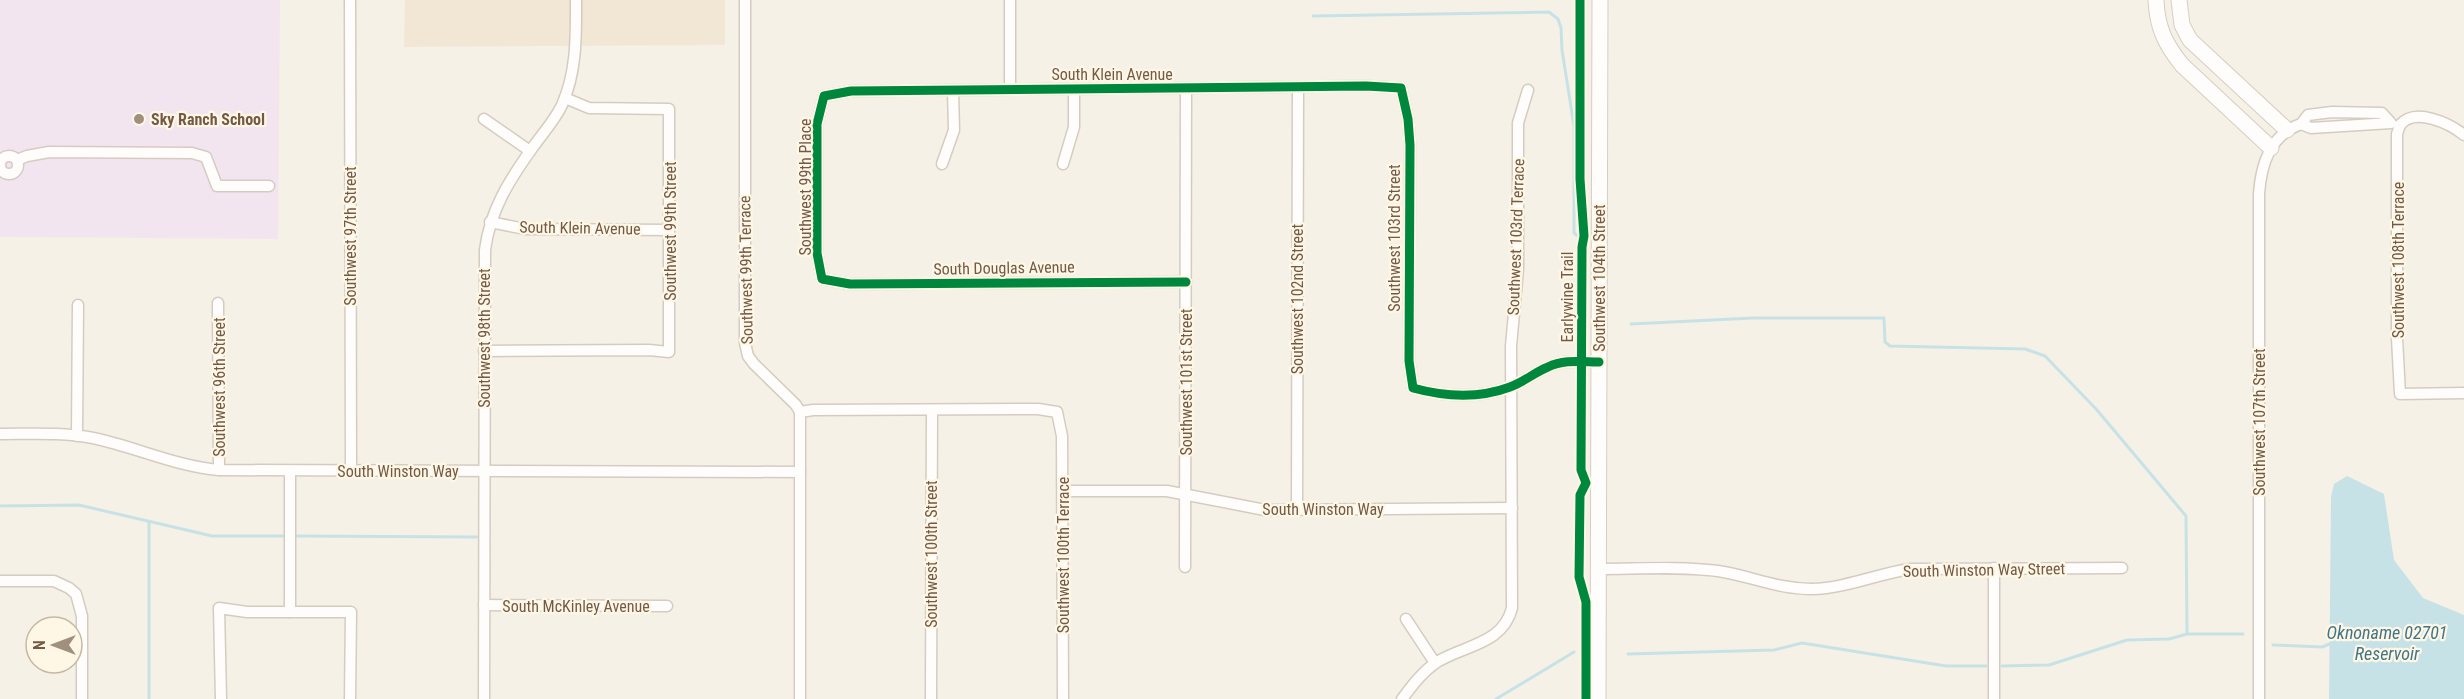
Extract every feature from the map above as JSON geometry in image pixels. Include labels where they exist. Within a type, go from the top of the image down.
[{"type":"main road","name":"Southwest 104th Street","points":[[1598,699],[1600,0]]},
{"type":"main road","points":[[2156,0],[2161,36],[2170,51],[2271,148]]},
{"type":"main road","points":[[2179,0],[2182,25],[2190,40],[2294,127]]},
{"type":"street","name":"Southwest 97th Street","points":[[350,0],[351,471]]},
{"type":"street","name":"Southwest 98th Street","points":[[484,699],[485,250],[490,222],[503,191],[559,111],[565,98],[575,56],[576,0]]},
{"type":"street","name":"Southwest 99th Terrace","points":[[746,0],[745,343],[748,356],[754,364],[796,405],[800,412]]},
{"type":"street","points":[[1010,0],[1010,89]]},
{"type":"street","name":"South Klein Avenue","points":[[824,96],[851,91],[1366,86],[1401,88]]},
{"type":"street","name":"Southwest 101st Street","points":[[1185,567],[1186,88]]},
{"type":"street","name":"Southwest 102nd Street","points":[[1297,509],[1298,88]]},
{"type":"street","name":"Southwest 103rd Street","points":[[1401,88],[1408,119],[1410,145],[1409,361],[1413,388],[1435,394],[1471,396],[1513,386]]},
{"type":"street","points":[[1063,164],[1074,127],[1074,89]]},
{"type":"street","name":"Southwest 103rd Terrace","points":[[1513,386],[1511,346],[1518,269],[1518,123],[1528,90]]},
{"type":"street","points":[[942,164],[954,130],[954,91]]},
{"type":"street","name":"Southwest 99th Place","points":[[822,279],[818,253],[818,124],[824,96]]},
{"type":"street","name":"Southwest 99th Street","points":[[484,351],[649,350],[669,352],[669,109],[589,108],[565,98]]},
{"type":"street","points":[[2294,127],[2396,124],[2416,118],[2432,119],[2449,125],[2464,135]]},
{"type":"street","points":[[484,119],[530,151]]},
{"type":"street","name":"Southwest 108th Terrace","points":[[2396,124],[2397,338],[2400,394],[2464,393]]},
{"type":"street","name":"Southwest 107th Street","points":[[2259,699],[2259,194],[2261,171],[2271,148],[2294,127]]},
{"type":"street","points":[[0,168],[4,173],[13,173],[18,166],[17,160],[49,152],[192,153],[206,157],[217,186],[269,186]]},
{"type":"street","name":"South Klein Avenue","points":[[490,222],[525,229],[669,230]]},
{"type":"street","name":"South Douglas Avenue","points":[[822,279],[849,284],[1186,282]]},
{"type":"street","name":"Southwest 96th Street","points":[[218,303],[219,470]]},
{"type":"street","points":[[77,436],[78,305]]},
{"type":"street","points":[[1402,699],[1422,674],[1435,663],[1488,640],[1506,624],[1513,598],[1513,386],[1553,364],[1599,362]]},
{"type":"street","name":"Southwest 100th Terrace","points":[[932,410],[1038,409],[1057,412],[1062,436],[1063,699]]},
{"type":"street","points":[[800,699],[800,412],[813,410],[932,410]]},
{"type":"street","name":"Southwest 100th Street","points":[[931,699],[932,410]]},
{"type":"street","name":"South Winston Way","points":[[0,434],[77,436],[111,443],[171,462],[219,470],[800,472]]},
{"type":"street","points":[[290,612],[291,471]]},
{"type":"street","name":"South Winston Way","points":[[1063,491],[1185,493],[1254,509],[1512,507]]},
{"type":"street","points":[[1994,568],[1994,699]]},
{"type":"street","name":"South Winston Way Street","points":[[1599,569],[1703,570],[1732,574],[1777,587],[1813,589],[1836,587],[1881,574],[1910,569],[2122,568]]},
{"type":"street","points":[[0,581],[54,581],[76,594],[81,608],[82,699]]},
{"type":"street","name":"South McKinley Avenue","points":[[484,605],[668,606]]},
{"type":"street","points":[[221,699],[219,608],[247,612],[351,612],[350,699]]},
{"type":"street","points":[[1406,619],[1435,663]]},
{"type":"shaded area","name":"Sky Ranch School","points":[[0,0],[280,0],[278,239],[0,237]]},
{"type":"shaded area","points":[[405,0],[725,0],[725,45],[404,47]]},
{"type":"water","name":"Oknoname 02701 Reservoir","points":[[2347,476],[2384,494],[2394,560],[2423,598],[2464,615],[2464,699],[2329,699],[2331,497],[2334,484]]},
{"type":"waterway","points":[[1313,16],[1549,12],[1558,19],[1574,126],[1574,233],[1579,237]]},
{"type":"waterway","points":[[1631,324],[1753,318],[1884,318],[1885,342],[1890,346],[2025,349],[2045,356],[2097,410],[2186,516],[2187,634],[2243,634]]},
{"type":"waterway","points":[[0,506],[79,505],[212,536],[286,536]]},
{"type":"waterway","points":[[149,522],[149,699]]},
{"type":"waterway","points":[[293,536],[477,537]]},
{"type":"waterway","points":[[2002,666],[2049,665],[2127,640],[2169,639],[2187,634]]},
{"type":"waterway","points":[[1628,654],[1774,650],[1802,643],[1946,666],[1986,666]]},
{"type":"waterway","points":[[2273,645],[2322,647],[2332,643]]},
{"type":"waterway","points":[[1496,699],[1574,652]]},
{"type":"cycle path","name":"Earlywine Trail","points":[[1580,0],[1580,179],[1584,236],[1582,247],[1581,470],[1586,483],[1580,495],[1579,577],[1586,602],[1586,699]]},
{"type":"cycle path","points":[[1186,282],[850,284],[822,279],[817,253],[817,124],[824,96],[851,91],[1366,86],[1401,88],[1408,119],[1410,145],[1409,361],[1413,388],[1450,395],[1474,395],[1498,391],[1515,385],[1554,364],[1573,361],[1599,362]]},
{"type":"place","name":"Sky Ranch School","points":[[139,119]]}]
